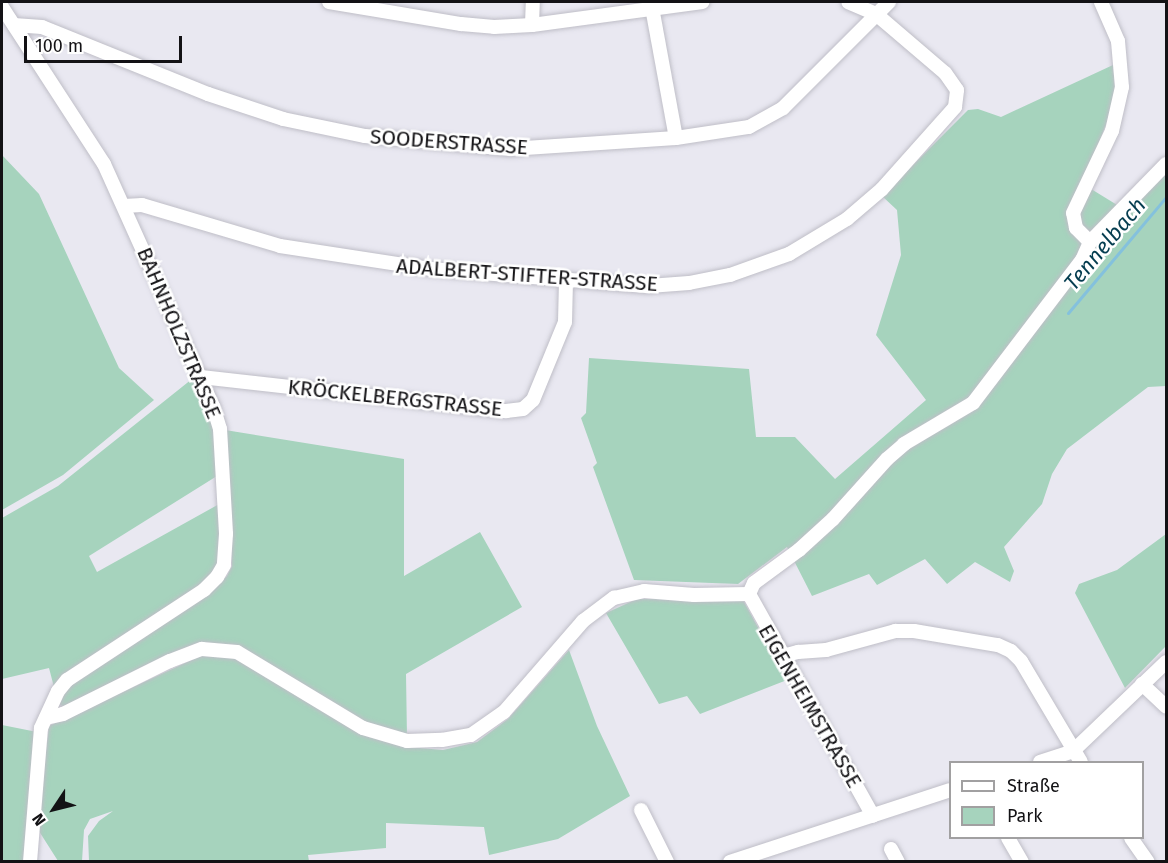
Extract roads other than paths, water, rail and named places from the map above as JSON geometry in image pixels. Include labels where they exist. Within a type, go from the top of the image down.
[{"type":"street","points":[[329,2],[472,26],[532,25],[651,5],[702,2]]},
{"type":"street","points":[[532,2],[532,25]]},
{"type":"street","points":[[848,2],[876,14]]},
{"type":"street","name":"SOODERSTRASSE","points":[[14,25],[42,27],[232,104],[337,131],[437,144],[510,149],[676,138],[738,130],[771,116],[793,99],[889,2]]},
{"type":"street","points":[[1090,242],[1076,228],[1073,213],[1112,131],[1122,87],[1118,41],[1101,2]]},
{"type":"street","points":[[651,5],[676,138]]},
{"type":"street","name":"BAHNHOLZSTRASSE","points":[[2,7],[104,164],[201,377],[220,429],[226,534],[224,565],[217,577],[204,590],[67,680],[58,691],[40,736],[30,861]]},
{"type":"street","name":"ADALBERT-STIFTER-STRASSE","points":[[124,206],[142,205],[280,246],[380,263],[566,282],[649,286],[689,283],[740,272],[789,254],[828,233],[865,205],[950,113],[958,99],[952,82],[876,14]]},
{"type":"street","points":[[46,718],[63,714],[170,661],[202,649],[237,652],[363,728],[407,741],[442,740],[471,735],[504,712],[583,621],[614,598],[644,591],[694,595],[749,594],[754,583],[799,550],[833,519],[887,459],[904,444],[973,403],[1082,260],[1090,242],[1167,164]]},
{"type":"street","name":"KRÖCKELBERGSTRASSE","points":[[201,377],[506,411],[523,409],[533,400],[565,322],[566,282]]},
{"type":"street","name":"EIGENHEIMSTRASSE","points":[[749,594],[873,816]]},
{"type":"street","points":[[783,656],[792,652],[826,650],[895,631],[914,631],[998,645],[1011,651],[1021,661],[1077,757]]},
{"type":"street","points":[[1047,761],[1077,757],[1142,684],[1167,662]]},
{"type":"street","points":[[1142,684],[1167,706]]},
{"type":"street","points":[[730,861],[949,791]]},
{"type":"street","points":[[641,810],[667,861]]},
{"type":"street","points":[[1009,839],[1022,861]]},
{"type":"street","points":[[1132,839],[1148,861]]},
{"type":"waterway","name":"Tennelbach","points":[[1068,313],[1166,197]]}]
